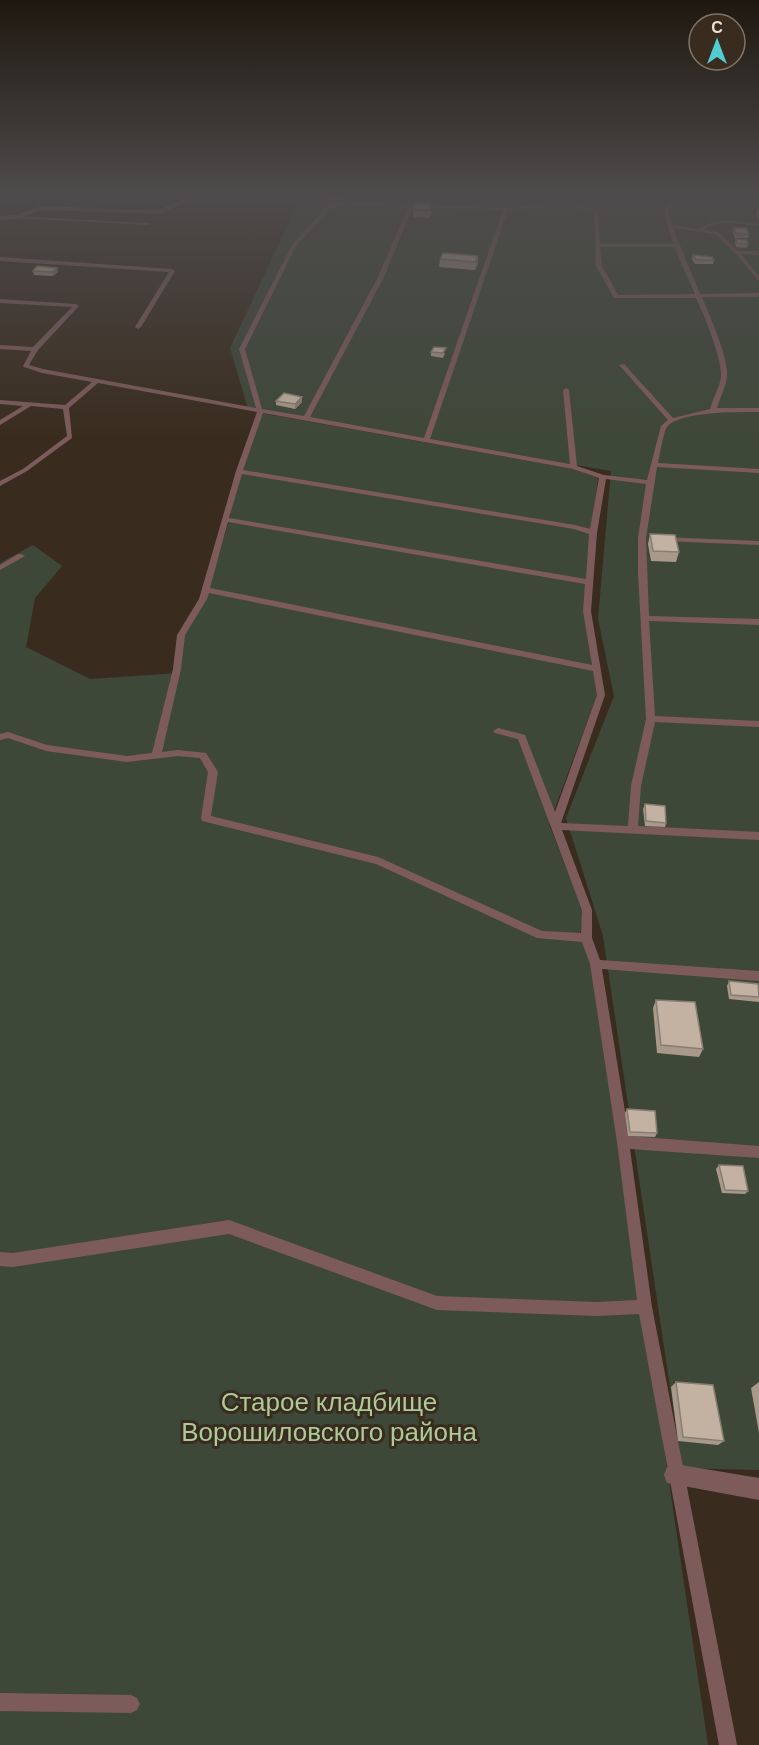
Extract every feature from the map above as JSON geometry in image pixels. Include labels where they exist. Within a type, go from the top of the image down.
[{"type":"street","points":[[675,1476],[759,1489]]},
{"type":"lane","points":[[138,327],[169,276]]},
{"type":"lane","points":[[156,755],[177,669],[181,635],[206,590],[239,471],[260,412],[242,349],[278,276]]},
{"type":"lane","points":[[306,419],[381,276]]},
{"type":"lane","points":[[426,441],[483,276]]},
{"type":"lane","points":[[605,276],[616,297],[759,295]]},
{"type":"lane","points":[[689,276],[716,337],[724,375],[716,394],[713,410]]},
{"type":"lane","points":[[0,301],[76,306],[35,349],[26,366],[42,372],[574,467],[603,477],[650,483]]},
{"type":"lane","points":[[0,347],[35,349]]},
{"type":"lane","points":[[622,365],[672,420]]},
{"type":"lane","points":[[0,402],[66,407],[96,382]]},
{"type":"lane","points":[[566,390],[574,467]]},
{"type":"lane","points":[[0,423],[30,404]]},
{"type":"lane","points":[[0,484],[25,470],[70,437],[66,407]]},
{"type":"lane","points":[[633,830],[636,786],[651,719],[644,618],[642,538],[650,483],[664,426],[672,420],[713,410],[759,410]]},
{"type":"lane","points":[[654,465],[759,471]]},
{"type":"lane","points":[[239,471],[563,525],[593,533]]},
{"type":"lane","points":[[555,826],[601,695],[587,611],[593,533],[603,477]]},
{"type":"lane","points":[[227,520],[589,582]]},
{"type":"lane","points":[[642,538],[759,543]]},
{"type":"lane","points":[[0,568],[21,556]]},
{"type":"lane","points":[[206,590],[597,669]]},
{"type":"lane","points":[[644,618],[759,622]]},
{"type":"lane","points":[[651,719],[759,724]]},
{"type":"lane","points":[[498,731],[522,737],[587,910],[586,938],[596,964],[645,1306],[675,1476],[728,1745]]},
{"type":"lane","points":[[0,737],[8,735],[46,748],[127,759],[178,753],[203,755],[213,772],[206,818],[378,861],[540,935],[586,938]]},
{"type":"lane","points":[[555,826],[759,836]]},
{"type":"lane","points":[[596,964],[759,976]]},
{"type":"lane","points":[[623,1142],[759,1152]]},
{"type":"lane","points":[[0,1259],[13,1260],[229,1227],[437,1303],[597,1310],[645,1306]]},
{"type":"lane","points":[[0,1702],[131,1704]]},
{"type":"green space","points":[[264,276],[759,276],[759,1470],[682,1468],[603,936],[566,818],[614,696],[598,619],[611,471],[248,409],[230,348]]},
{"type":"green space","name":"Старое кладбище Ворошиловского района","points":[[261,413],[574,469],[598,478],[584,613],[598,693],[549,824],[584,912],[580,934],[592,963],[708,1745],[0,1745],[0,563],[33,545],[62,566],[35,598],[26,647],[90,679],[179,673],[184,636],[205,601],[229,521],[240,472]]},
{"type":"building","points":[[434,347],[446,348],[443,353],[431,352]]},
{"type":"building","points":[[284,393],[302,397],[295,404],[276,401]]},
{"type":"building","points":[[650,534],[675,535],[679,552],[653,551]]},
{"type":"building","points":[[645,804],[665,806],[666,823],[646,821]]},
{"type":"building","points":[[729,981],[758,984],[759,997],[731,995]]},
{"type":"building","points":[[656,1000],[695,1002],[703,1049],[661,1045]]},
{"type":"building","points":[[627,1109],[655,1111],[657,1133],[630,1132]]},
{"type":"building","points":[[719,1165],[743,1166],[748,1191],[725,1190]]},
{"type":"building","points":[[676,1382],[713,1385],[724,1441],[683,1437]]}]
